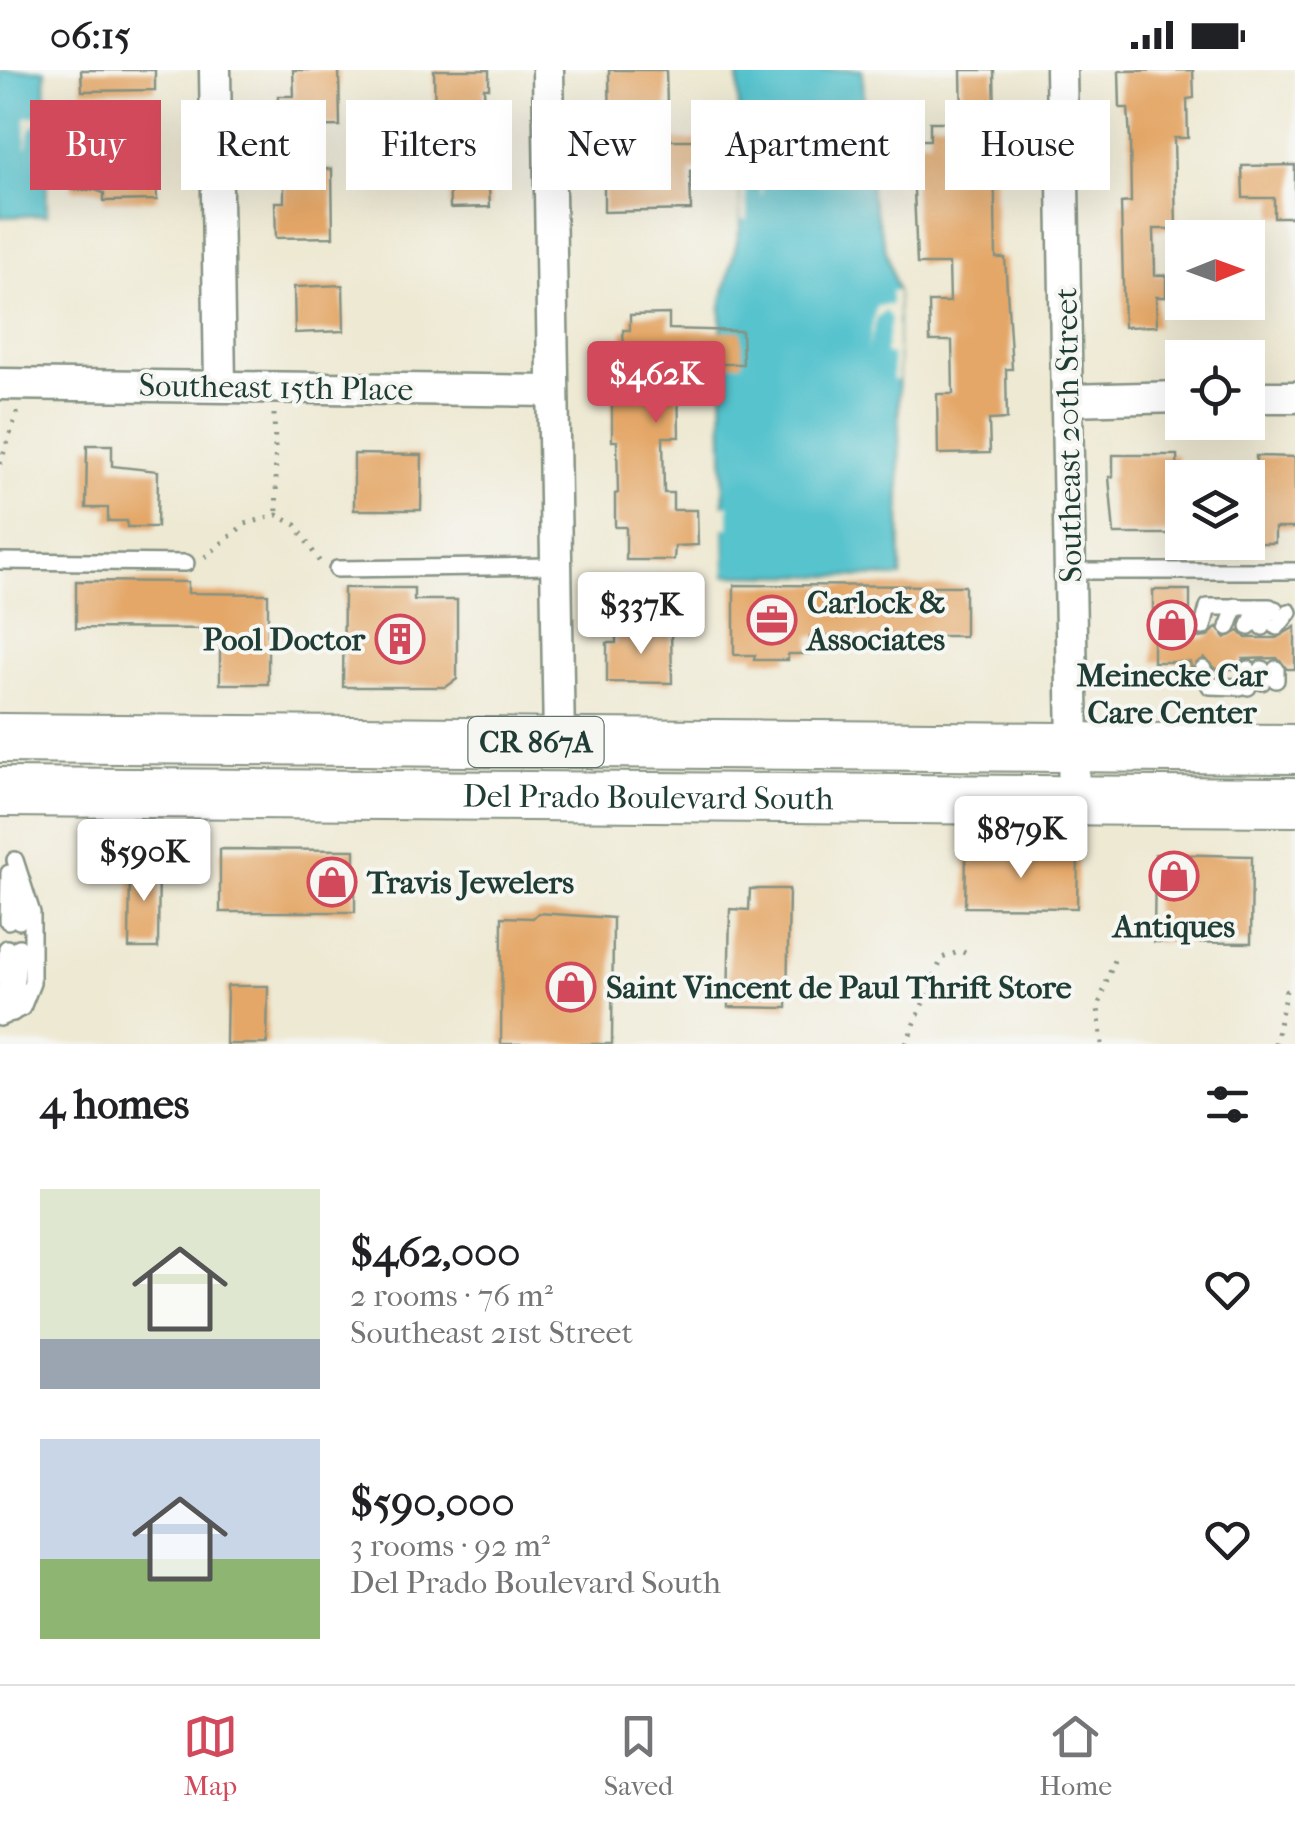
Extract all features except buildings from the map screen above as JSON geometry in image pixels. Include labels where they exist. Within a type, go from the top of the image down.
[{"type":"main road","name":"Del Prado Boulevard South","points":[[0,738],[1295,749]]},
{"type":"main road","points":[[0,757],[56,739]]},
{"type":"main road","points":[[290,794],[367,775],[512,771],[536,762],[559,742]]},
{"type":"main road","name":"Del Prado Boulevard South","points":[[0,792],[1295,802]]},
{"type":"street","points":[[215,70],[220,385]]},
{"type":"street","points":[[548,70],[559,742]]},
{"type":"street","name":"Southeast 20th Street","points":[[1060,70],[1074,801]]},
{"type":"street","name":"Southeast 15th Place","points":[[9,384],[551,391]]},
{"type":"street","points":[[1068,400],[1165,397]]},
{"type":"street","points":[[1265,397],[1295,397]]},
{"type":"lane","points":[[0,561],[186,563]]},
{"type":"lane","points":[[338,569],[554,566]]},
{"type":"lane","points":[[1070,571],[1295,572]]},
{"type":"lane","points":[[1228,627],[1236,606]]},
{"type":"lane","points":[[1203,627],[1208,607],[1236,606],[1272,609],[1266,614],[1263,627]]},
{"type":"lane","points":[[1203,669],[1210,686],[1255,679],[1227,669]]},
{"type":"lane","points":[[0,889],[16,866]]},
{"type":"lane","points":[[13,921],[16,866]]},
{"type":"lane","points":[[4,1015],[28,999],[32,982],[32,914],[16,866]]},
{"type":"lane","points":[[4,1015],[13,948]]},
{"type":"path","points":[[0,464],[16,422],[9,384]]},
{"type":"path","points":[[272,386],[276,516]]},
{"type":"path","points":[[186,563],[209,555],[256,518],[276,516],[296,524],[319,562],[338,569]]},
{"type":"path","points":[[906,1044],[942,958],[960,951],[971,956]]},
{"type":"path","points":[[1102,1044],[1098,1008],[1115,957]]},
{"type":"path","points":[[1275,1044],[1286,991],[1295,988]]},
{"type":"water","points":[[0,70],[45,70],[45,100],[30,100],[30,190],[47,190],[47,215],[0,217]]},
{"type":"water","points":[[738,70],[862,70],[864,100],[739,100]]},
{"type":"water","points":[[740,190],[871,190],[897,291],[901,577],[725,575],[721,306],[741,225]]},
{"type":"pier","points":[[25,117],[30,117],[26,149]]},
{"type":"pier","points":[[740,190],[745,190],[748,220],[741,220]]},
{"type":"pier","points":[[891,291],[897,291],[898,380],[893,380],[892,356],[885,353],[891,319],[886,311],[877,317],[867,353],[876,306],[891,305]]},
{"type":"pier","points":[[719,505],[729,505],[729,528],[724,528],[725,575],[720,575]]},
{"type":"place","name":"Carlock & Associates","points":[[772,620]]},
{"type":"place","name":"Meinecke Car Care Center","points":[[1172,625]]},
{"type":"place","name":"Pool Doctor","points":[[400,639]]},
{"type":"place","name":"Antiques","points":[[1174,876]]},
{"type":"place","name":"Travis Jewelers","points":[[332,882]]},
{"type":"place","name":"Saint Vincent de Paul Thrift Store","points":[[571,987]]}]
